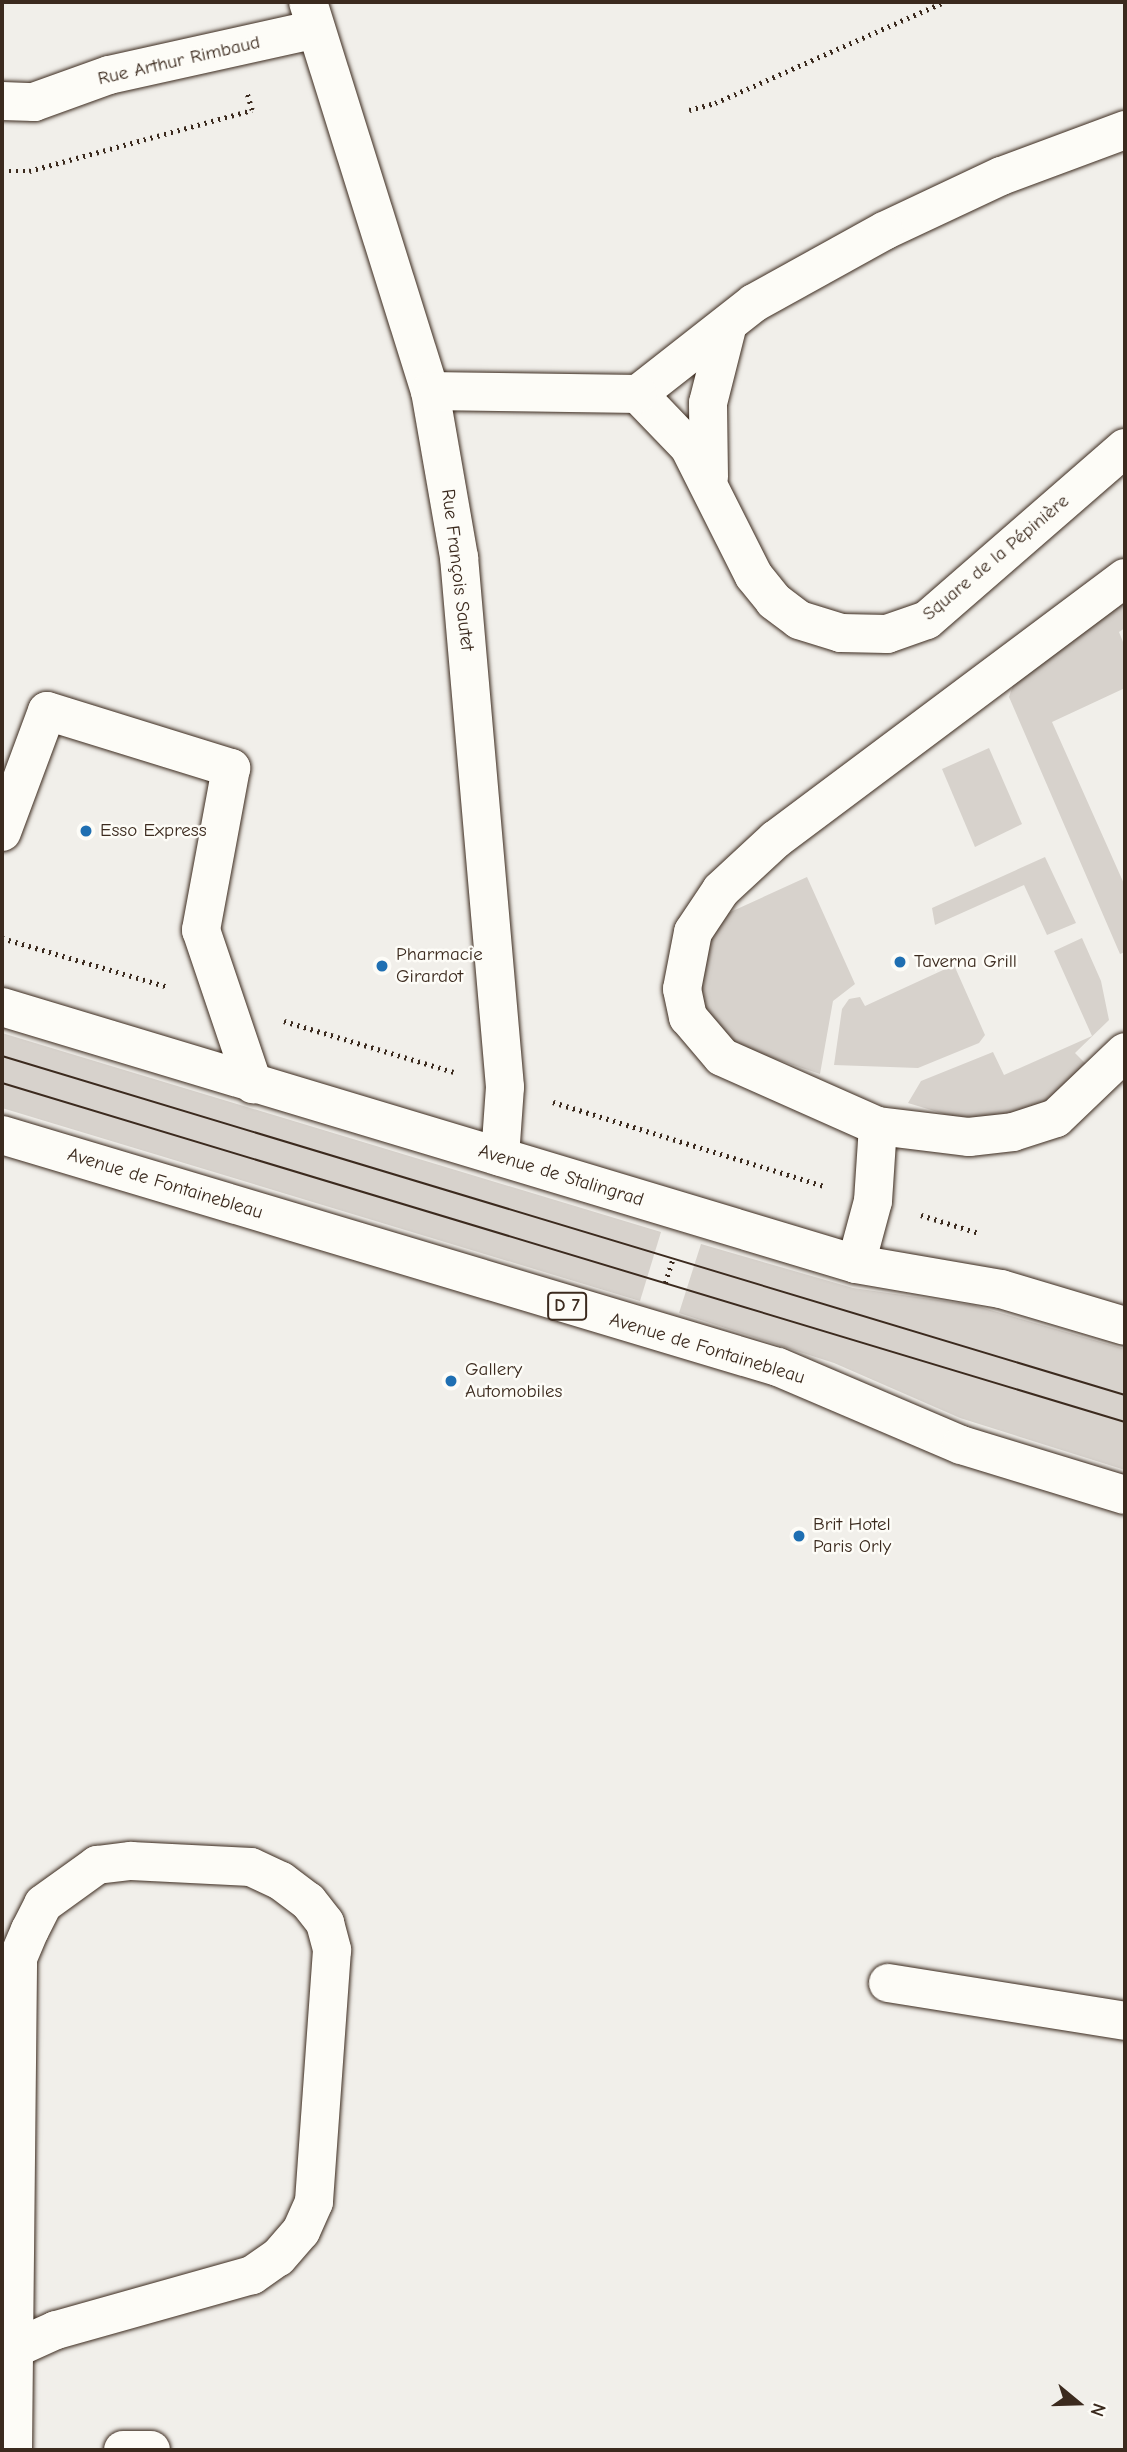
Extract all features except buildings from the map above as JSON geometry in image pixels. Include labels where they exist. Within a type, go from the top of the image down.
[{"type":"main road","name":"Rue Arthur Rimbaud","points":[[2,101],[34,102],[109,75],[235,49],[312,15]]},
{"type":"main road","name":"Rue François Sautet","points":[[312,15],[430,391],[459,557],[505,1087],[500,1157]]},
{"type":"main road","points":[[430,391],[638,394],[727,328],[754,303],[884,231],[1001,176],[1125,130]]},
{"type":"main road","points":[[709,480],[708,403],[727,328]]},
{"type":"main road","name":"Square de la Pépinière","points":[[638,394],[690,447],[709,480],[754,576],[774,601],[799,620],[841,633],[887,634],[927,620],[1125,448]]},
{"type":"main road","points":[[1125,578],[776,839],[721,890],[693,932],[682,989],[688,1017],[722,1057],[878,1126],[969,1137],[1013,1132],[1056,1118],[1125,1052]]},
{"type":"main road","points":[[2,832],[47,711],[231,768],[201,930],[253,1084]]},
{"type":"main road","name":"Avenue de Stalingrad","points":[[2,1007],[856,1264],[1001,1289],[1125,1326]]},
{"type":"main road","points":[[856,1264],[873,1201],[878,1126]]},
{"type":"main road","name":"Avenue de Fontainebleau","points":[[2,1135],[649,1331],[778,1367],[961,1445],[1125,1495]]},
{"type":"main road","points":[[13,2450],[14,2349],[19,1958],[43,1904],[97,1865],[131,1861],[251,1867],[281,1881],[308,1901],[325,1923],[332,1950],[314,2202],[301,2231],[278,2257],[252,2275],[56,2330],[14,2349]]},
{"type":"main road","points":[[888,1983],[1125,2021]]},
{"type":"main road","points":[[122,2450],[151,2450]]},
{"type":"path","points":[[689,110],[716,103],[944,2]]},
{"type":"path","points":[[2,171],[29,171],[251,110],[235,49]]},
{"type":"path","points":[[2,937],[505,1087],[992,1237]]},
{"type":"path","points":[[649,1331],[686,1214]]},
{"type":"shaded area","points":[[1125,597],[1125,628],[1119,632],[1125,647],[1125,688],[1052,722],[1125,886],[1125,952],[1120,954],[1009,697],[1015,680]]},
{"type":"shaded area","points":[[989,748],[1022,824],[975,847],[942,769]]},
{"type":"shaded area","points":[[1045,857],[1076,923],[1047,935],[1024,885],[935,925],[932,908]]},
{"type":"shaded area","points":[[807,877],[855,984],[833,1001],[820,1074],[740,1047],[715,1028],[700,999],[701,956],[726,914]]},
{"type":"shaded area","points":[[1082,938],[1101,981],[1109,1020],[1075,1053],[1086,1064],[1050,1099],[1023,1114],[964,1120],[908,1103],[921,1081],[993,1052],[1004,1075],[1092,1036],[1054,951]]},
{"type":"shaded area","points":[[954,965],[985,1035],[979,1043],[918,1068],[834,1065],[842,1009],[849,999],[860,997],[865,1006]]},
{"type":"shaded area","points":[[2,1033],[661,1232],[640,1301],[2,1108]]},
{"type":"shaded area","points":[[701,1244],[853,1288],[973,1305],[1125,1349],[1125,1470],[960,1418],[834,1363],[679,1313]]},
{"type":"tram line","points":[[2,1056],[1125,1395]]},
{"type":"tram line","points":[[2,1083],[1125,1422]]},
{"type":"place","name":"Esso Express","points":[[86,831]]},
{"type":"place","name":"Taverna Grill","points":[[900,962]]},
{"type":"place","name":"Pharmacie Girardot","points":[[382,966]]},
{"type":"place","name":"Gallery Automobiles","points":[[451,1381]]},
{"type":"place","name":"Brit Hotel Paris Orly","points":[[799,1536]]}]
